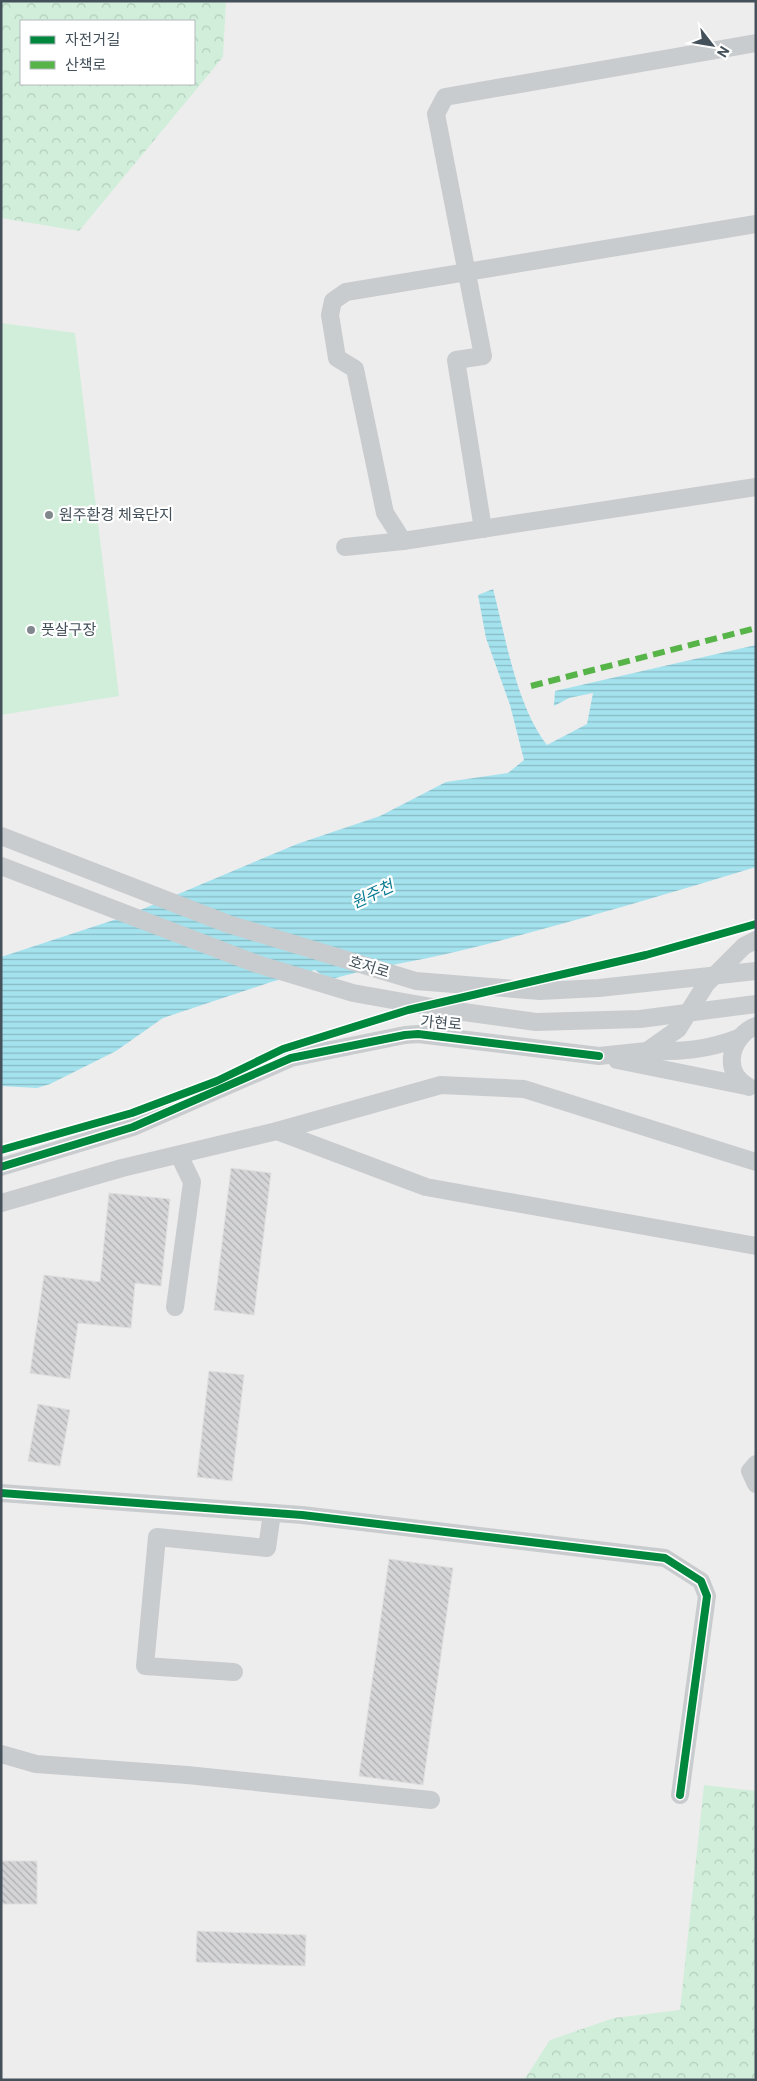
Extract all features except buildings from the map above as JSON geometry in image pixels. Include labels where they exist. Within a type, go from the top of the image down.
[{"type":"street","points":[[483,529],[456,360],[483,356],[436,114],[445,96],[756,43]]},
{"type":"street","points":[[403,541],[385,513],[356,369],[337,358],[330,314],[333,301],[346,292],[756,224]]},
{"type":"street","points":[[345,547],[403,541],[756,487]]},
{"type":"street","name":"호저로","points":[[1,836],[228,924],[416,981],[540,991],[599,988],[756,971]]},
{"type":"street","name":"호저로","points":[[1,866],[257,964],[352,993],[449,1010],[536,1022],[640,1019],[756,1004]]},
{"type":"street","points":[[647,1051],[678,1028],[706,984],[744,946],[756,940]]},
{"type":"street","name":"가현로","points":[[1,1167],[133,1127],[291,1058],[405,1035],[418,1034],[599,1056],[647,1051],[680,1052],[716,1046],[738,1038],[745,1031],[756,1026]]},
{"type":"street","points":[[738,1038],[731,1057],[733,1068],[738,1078],[751,1088]]},
{"type":"street","points":[[599,1056],[751,1088]]},
{"type":"street","points":[[1,1203],[122,1168],[277,1132],[440,1086],[524,1089],[756,1162]]},
{"type":"street","points":[[277,1132],[426,1187],[756,1246]]},
{"type":"street","points":[[176,1307],[192,1182],[179,1154]]},
{"type":"street","points":[[756,1464],[750,1471],[756,1484]]},
{"type":"street","points":[[1,1493],[272,1513],[665,1558],[700,1581],[707,1596],[705,1622],[680,1795]]},
{"type":"street","points":[[234,1672],[145,1666],[157,1537],[267,1548],[272,1513]]},
{"type":"street","points":[[1,1754],[36,1764],[196,1776],[431,1800]]},
{"type":"green space","points":[[1,1],[226,1],[223,57],[79,231],[1,218]]},
{"type":"green space","name":"원주환경 체육단지","points":[[1,323],[75,333],[119,696],[1,715]]},
{"type":"green space","points":[[704,1785],[756,1791],[756,2080],[524,2080],[550,2040],[614,2018],[680,2010]]},
{"type":"water","name":"원주천","points":[[493,589],[520,691],[536,729],[547,745],[587,724],[593,693],[569,698],[554,706],[555,691],[756,645],[756,867],[571,921],[443,955],[329,980],[315,970],[271,982],[163,1018],[116,1051],[50,1084],[37,1088],[1,1086],[1,957],[126,916],[297,844],[380,816],[446,782],[508,773],[524,760],[510,705],[486,638],[478,595]]},
{"type":"marked path","points":[[531,686],[756,628]]},
{"type":"cycle path","points":[[1,1150],[132,1113],[217,1081],[283,1049],[408,1010],[646,955],[756,924]]},
{"type":"cycle path","points":[[1,1167],[133,1127],[291,1058],[405,1035],[418,1034],[599,1056]]},
{"type":"cycle path","points":[[1,1493],[302,1515],[665,1558],[701,1581],[707,1596],[680,1795]]},
{"type":"place","name":"원주환경 체육단지","points":[[49,515]]},
{"type":"place","name":"풋살구장","points":[[31,630]]}]
